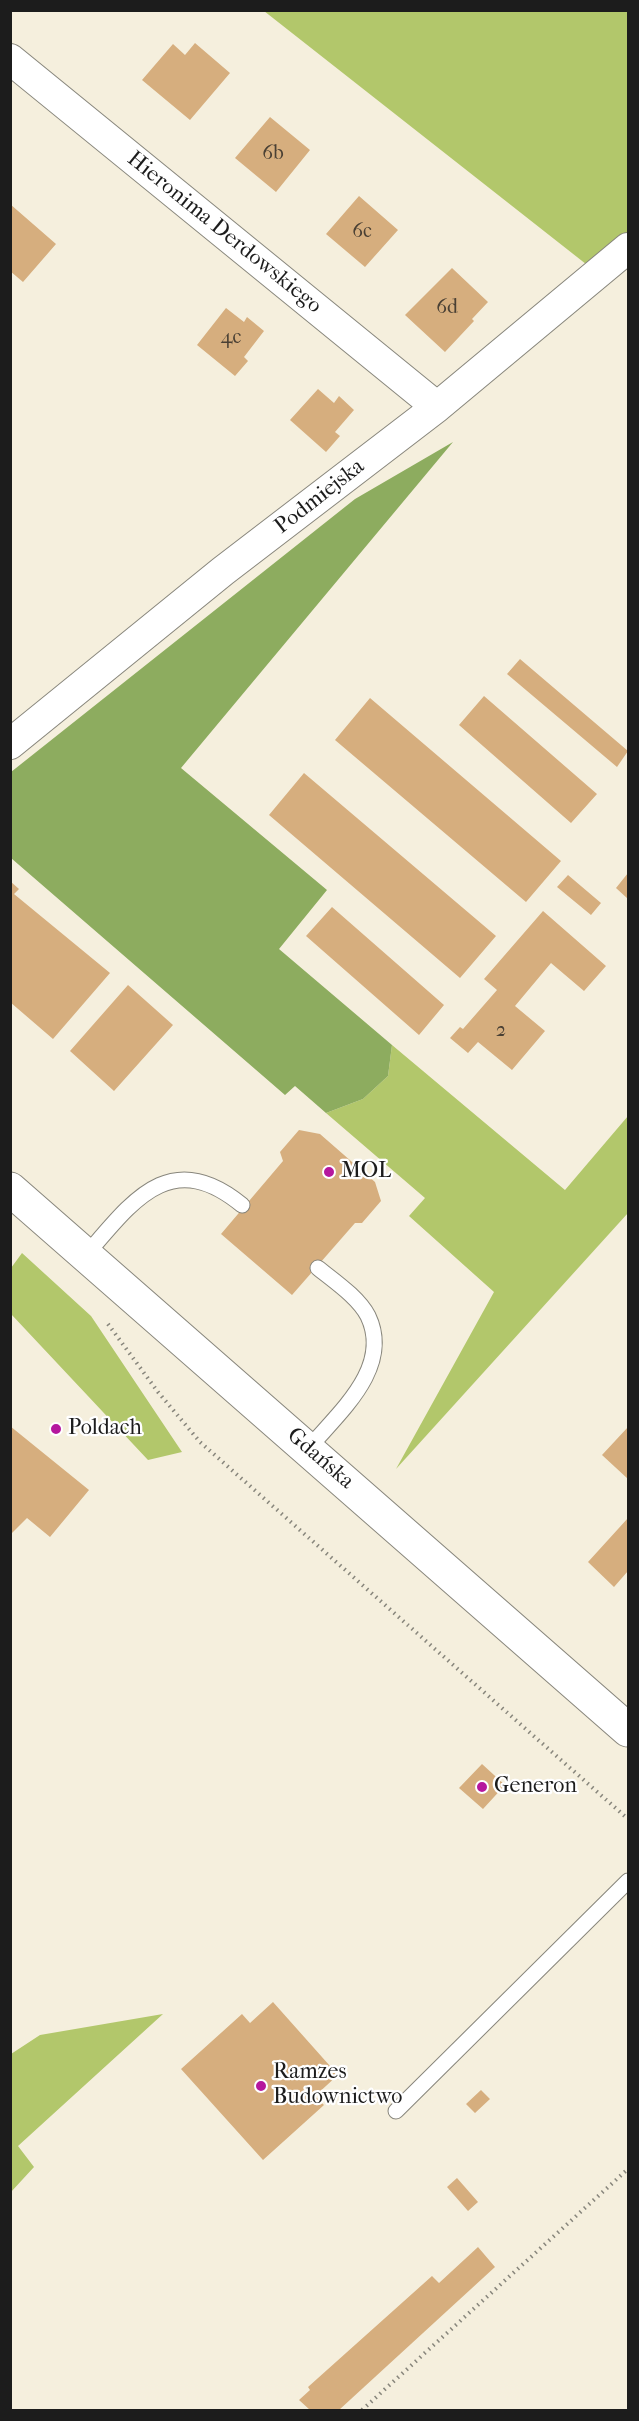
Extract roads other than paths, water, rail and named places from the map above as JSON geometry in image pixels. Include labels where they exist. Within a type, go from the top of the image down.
[{"type":"main road","name":"Gdańska","points":[[10,1189],[628,1730]]},
{"type":"street","name":"Hieronima Derdowskiego","points":[[10,59],[437,407]]},
{"type":"street","name":"Podmiejska","points":[[10,744],[223,571],[437,407],[628,248]]},
{"type":"lane","points":[[86,1255],[133,1201],[167,1180],[194,1179],[227,1193],[242,1205]]},
{"type":"lane","points":[[308,1449],[359,1387],[373,1363],[375,1339],[367,1314],[318,1268]]},
{"type":"lane","points":[[396,2111],[628,1881]]},
{"type":"place","name":"MOL","points":[[329,1172]]},
{"type":"place","name":"Poldach","points":[[56,1429]]},
{"type":"place","name":"Generon","points":[[482,1787]]},
{"type":"place","name":"Ramzes Budownictwo","points":[[261,2086]]}]
